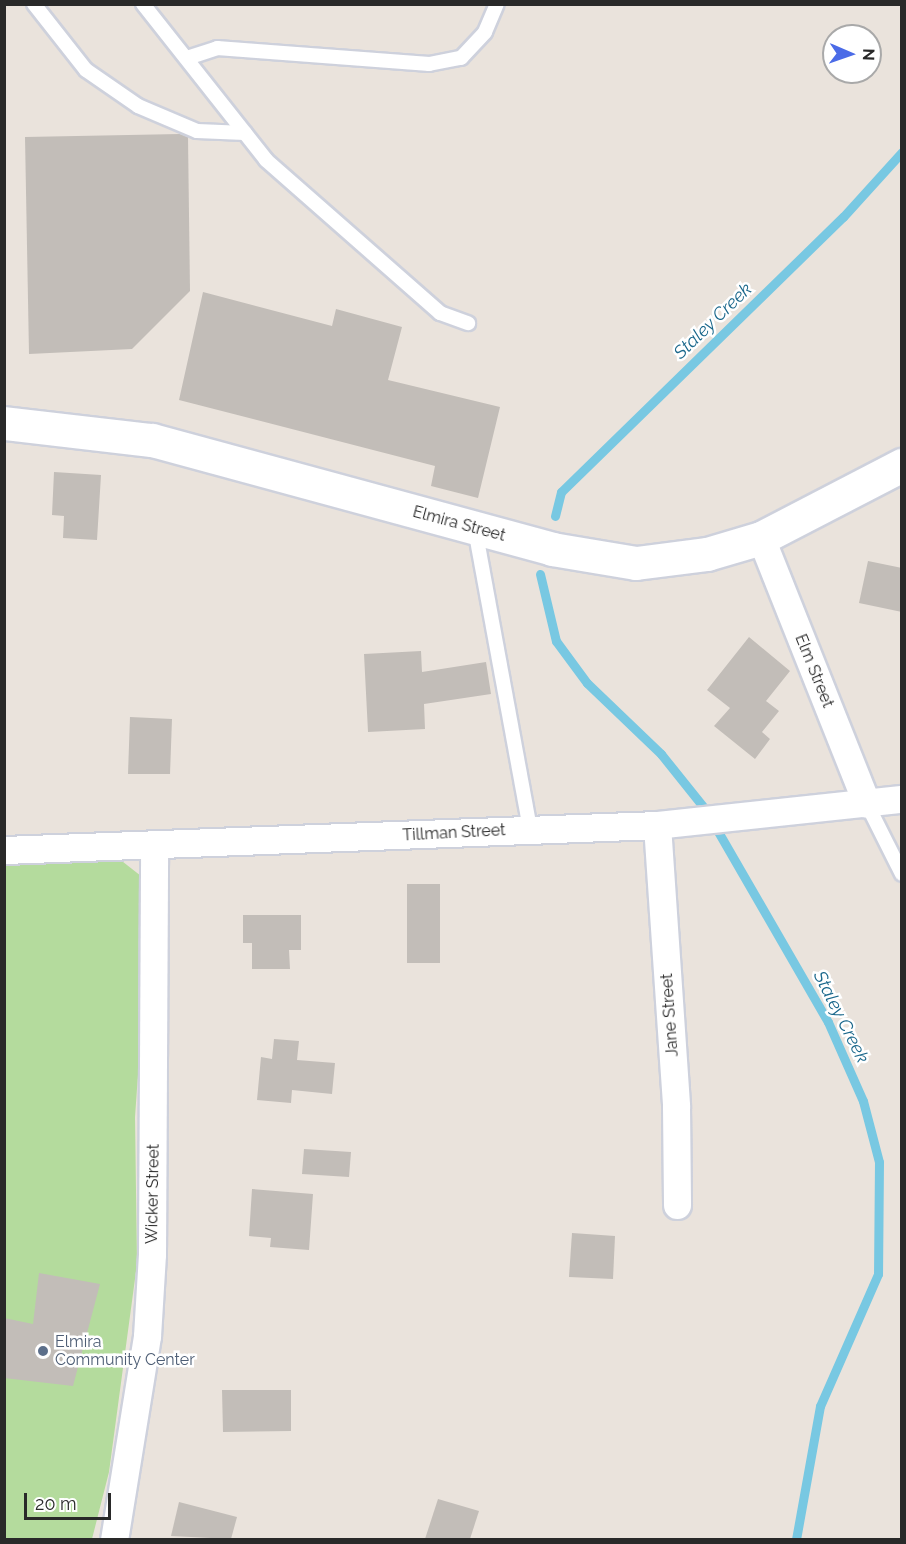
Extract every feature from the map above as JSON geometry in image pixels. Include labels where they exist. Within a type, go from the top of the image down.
[{"type":"street","name":"Elmira Street","points":[[4,423],[152,440],[552,549],[636,562],[707,554],[761,538],[902,465]]},
{"type":"street","name":"Elm Street","points":[[761,538],[867,804]]},
{"type":"street","name":"Tillman Street","points":[[4,850],[657,825],[902,800]]},
{"type":"street","name":"Jane Street","points":[[657,825],[676,1106],[677,1205]]},
{"type":"street","name":"Wicker Street","points":[[114,1539],[147,1325],[154,846]]},
{"type":"lane","points":[[34,4],[86,70],[138,106],[197,131],[245,133]]},
{"type":"lane","points":[[143,4],[266,160],[363,248],[440,313],[468,323]]},
{"type":"lane","points":[[187,58],[218,48],[429,64],[461,58],[485,32],[497,4]]},
{"type":"lane","points":[[475,529],[530,829]]},
{"type":"lane","points":[[867,804],[902,874]]},
{"type":"green space","points":[[118,858],[141,876],[142,1018],[135,1117],[137,1264],[109,1472],[92,1539],[5,1540],[5,860]]},
{"type":"building","points":[[180,134],[188,137],[190,291],[132,349],[29,354],[25,137]]},
{"type":"building","points":[[203,292],[332,326],[336,309],[402,327],[388,380],[500,407],[478,498],[431,486],[435,466],[179,400]]},
{"type":"building","points":[[54,472],[101,475],[97,540],[63,538],[64,516],[52,515]]},
{"type":"building","points":[[868,561],[902,568],[902,612],[859,603]]},
{"type":"building","points":[[749,637],[790,671],[766,701],[779,711],[762,732],[770,739],[755,759],[714,726],[730,708],[707,690]]},
{"type":"building","points":[[421,651],[422,672],[486,662],[491,694],[424,704],[425,729],[368,732],[364,654]]},
{"type":"building","points":[[130,717],[172,719],[170,774],[128,774]]},
{"type":"building","points":[[407,884],[440,884],[440,963],[407,963]]},
{"type":"building","points":[[243,915],[301,915],[301,950],[289,950],[290,969],[252,969],[252,943],[243,943]]},
{"type":"building","points":[[274,1039],[299,1041],[297,1060],[335,1063],[332,1094],[292,1090],[291,1103],[257,1100],[261,1057],[272,1059]]},
{"type":"building","points":[[304,1149],[351,1152],[349,1177],[302,1174]]},
{"type":"building","points":[[252,1189],[313,1194],[309,1250],[270,1247],[271,1238],[249,1236]]},
{"type":"building","points":[[572,1233],[615,1236],[613,1279],[569,1277]]},
{"type":"building","name":"Elmira Community Center","points":[[39,1273],[100,1284],[73,1386],[4,1378],[4,1318],[33,1324]]},
{"type":"building","points":[[222,1390],[291,1390],[291,1431],[223,1432]]},
{"type":"building","points":[[438,1499],[479,1511],[470,1539],[425,1539]]},
{"type":"building","points":[[179,1502],[237,1517],[231,1539],[171,1536]]},
{"type":"waterway","name":"Staley Creek","points":[[555,516],[561,492],[843,217],[902,152]]},
{"type":"waterway","name":"Staley Creek","points":[[540,574],[556,641],[587,683],[661,754],[705,809],[828,1022],[863,1101],[879,1162],[878,1274],[820,1406],[796,1540]]},
{"type":"place","name":"Elmira Community Center","points":[[43,1351]]}]
